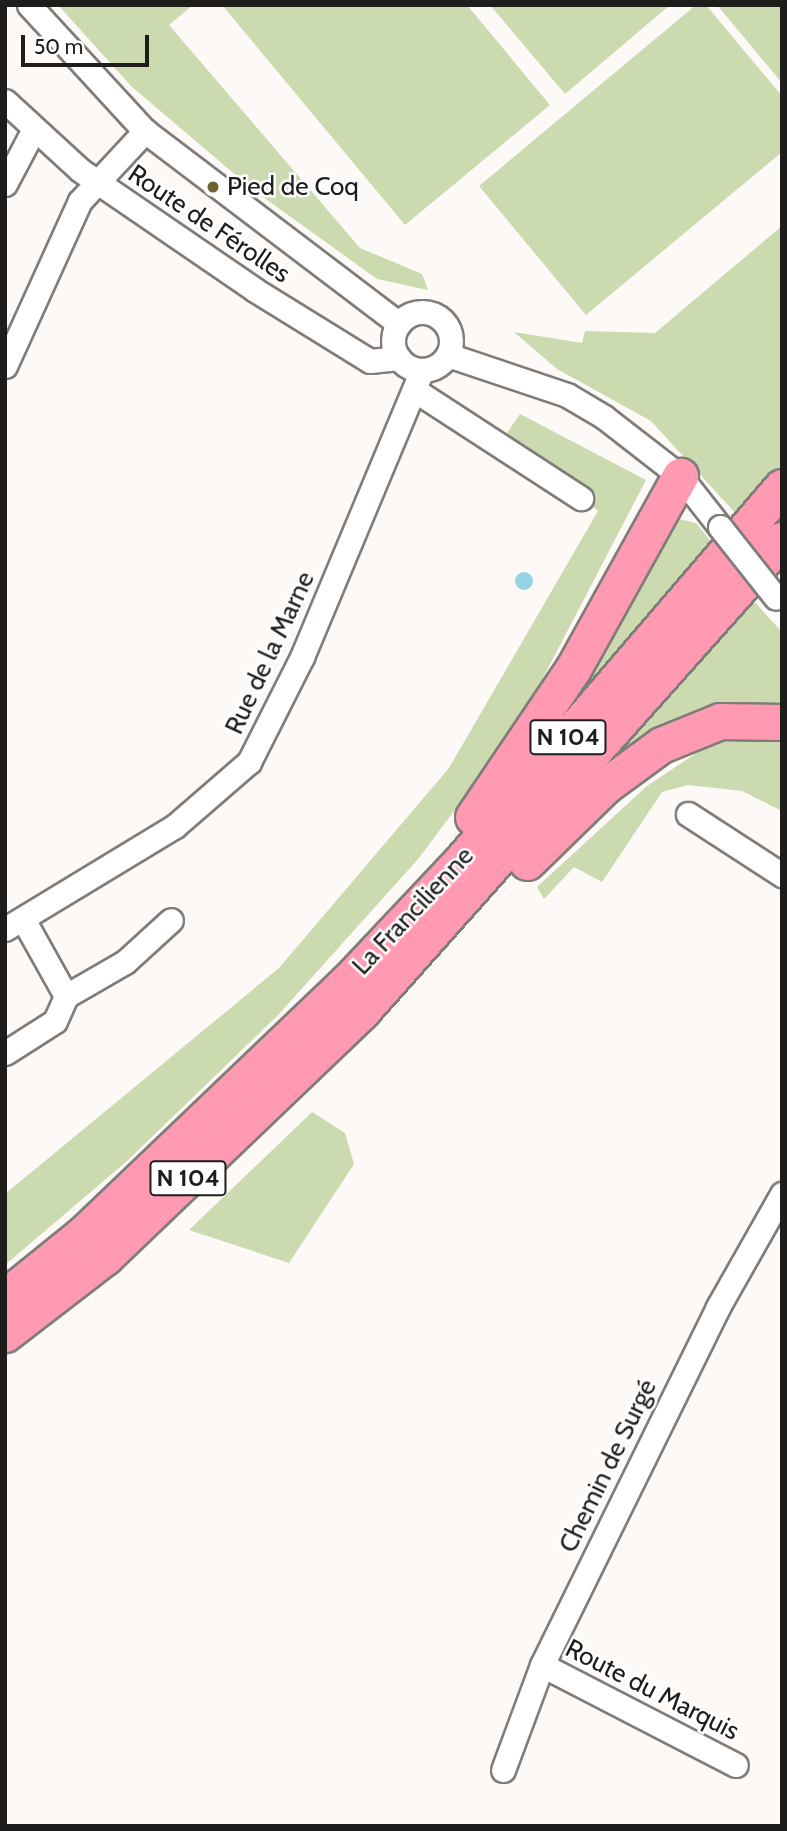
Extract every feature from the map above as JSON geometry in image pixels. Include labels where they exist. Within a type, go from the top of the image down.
[{"type":"highway","points":[[354,996],[385,920],[466,828],[573,670],[680,476]]},
{"type":"highway","name":"La Francilienne","points":[[5,1297],[84,1233],[354,996],[462,860],[782,487]]},
{"type":"highway","name":"La Francilienne","points":[[5,1334],[105,1257],[782,540]]},
{"type":"highway","points":[[354,996],[402,989],[560,827],[660,745],[720,721],[782,722]]},
{"type":"street","points":[[29,5],[145,131],[399,324]]},
{"type":"street","name":"Route de Férolles","points":[[5,101],[98,183],[369,361],[399,358]]},
{"type":"street","points":[[5,184],[34,129]]},
{"type":"street","points":[[5,366],[80,201],[145,131]]},
{"type":"street","points":[[419,381],[448,355],[449,330],[439,317],[422,312],[399,324],[393,341],[399,358],[419,381],[581,498]]},
{"type":"street","points":[[448,355],[567,395],[680,476],[779,602]]},
{"type":"street","name":"Rue de la Marne","points":[[14,924],[175,826],[249,762],[302,657],[419,381]]},
{"type":"street","points":[[688,814],[782,875]]},
{"type":"street","points":[[5,1053],[55,1021],[66,996],[125,962],[171,920]]},
{"type":"street","points":[[14,924],[66,996]]},
{"type":"street","name":"Chemin de Surgé","points":[[503,1770],[542,1665],[718,1307],[782,1194]]},
{"type":"street","name":"Route du Marquis","points":[[542,1665],[736,1765]]},
{"type":"green space","points":[[58,5],[193,5],[169,25],[360,248],[422,274],[428,290],[377,279],[252,189],[131,86]]},
{"type":"green space","points":[[222,5],[467,5],[550,105],[405,225]]},
{"type":"green space","points":[[490,5],[670,5],[565,94]]},
{"type":"green space","points":[[696,5],[706,5],[782,96],[782,152],[586,315],[479,186]]},
{"type":"green space","points":[[717,5],[782,5],[782,83]]},
{"type":"green space","points":[[782,226],[782,564],[651,421],[557,369],[514,332],[582,343],[585,331],[655,333]]},
{"type":"green space","points":[[520,414],[646,480],[519,724],[419,858],[279,1014],[127,1161],[5,1265],[5,1194],[279,968],[449,768],[598,511],[507,433]]},
{"type":"green space","points":[[679,519],[696,523],[713,544],[516,770],[665,525]]},
{"type":"green space","points":[[750,597],[782,632],[782,715],[593,779]]},
{"type":"green space","points":[[782,731],[782,811],[742,791],[688,785],[662,792],[602,882],[574,867],[544,899],[537,887],[647,786],[725,734]]},
{"type":"green space","points":[[312,1112],[345,1133],[354,1164],[289,1263],[189,1230]]},
{"type":"water","points":[[524,572],[530,575],[533,581],[530,587],[524,590],[518,587],[515,581],[518,575]]},
{"type":"place","name":"Pied de Coq","points":[[213,187]]}]
